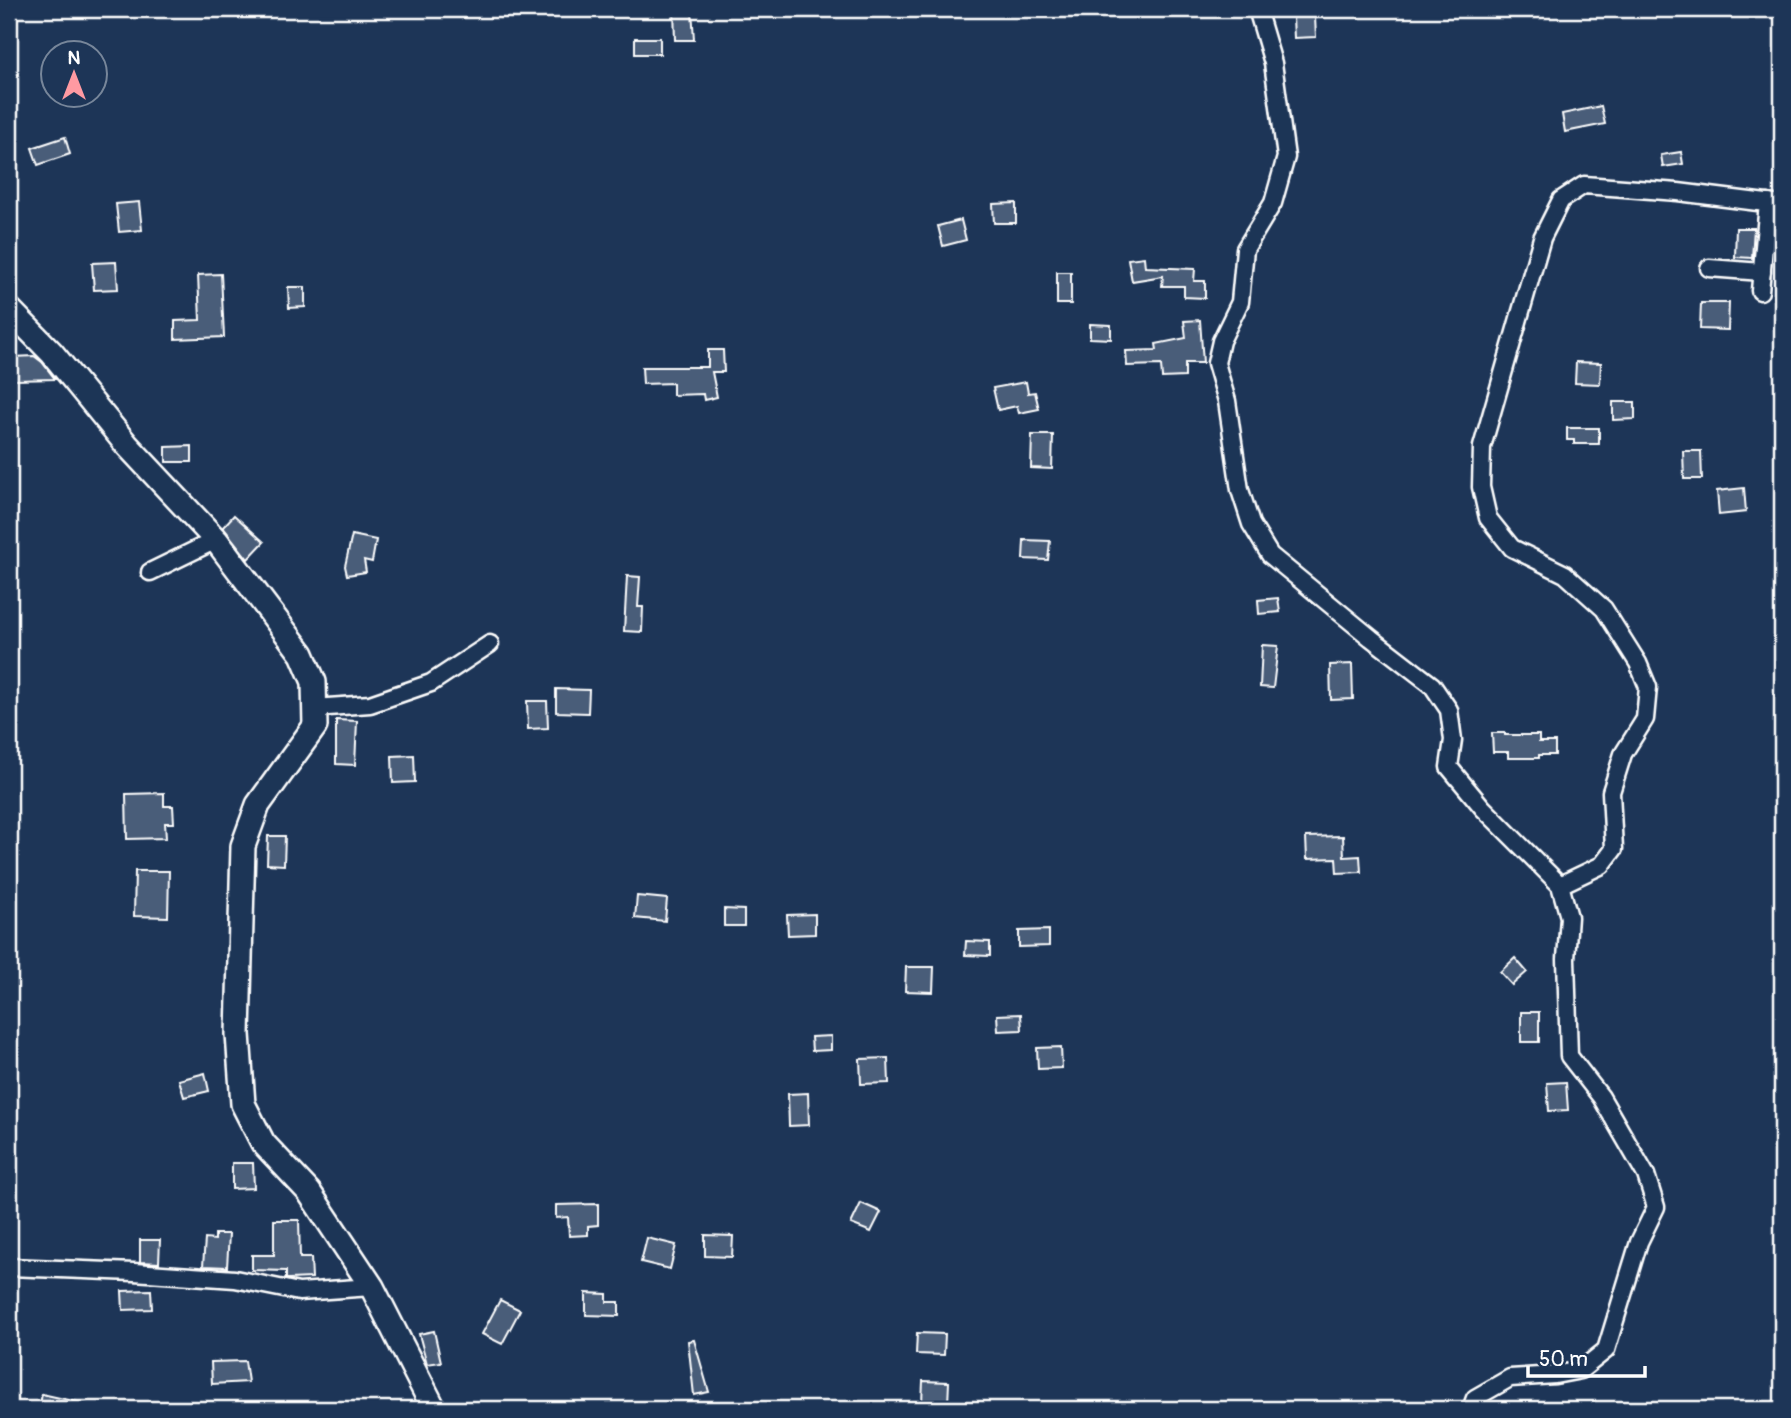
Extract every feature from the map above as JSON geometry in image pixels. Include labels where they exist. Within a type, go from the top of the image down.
[{"type":"street","points":[[1257,9],[1273,63],[1286,157],[1273,203],[1245,249],[1240,302],[1221,341],[1216,363],[1227,401],[1240,490],[1251,524],[1270,555],[1432,685],[1449,709],[1453,740],[1449,767],[1483,808],[1560,885],[1569,917],[1566,1012],[1569,1056],[1601,1097],[1646,1175],[1656,1207],[1639,1242],[1606,1350],[1581,1370],[1510,1378],[1475,1398],[1471,1409]]},
{"type":"street","points":[[1560,885],[1602,865],[1614,849],[1611,792],[1623,754],[1645,719],[1648,687],[1638,663],[1604,609],[1565,574],[1512,548],[1488,518],[1481,487],[1482,447],[1542,238],[1561,200],[1584,185],[1678,192],[1775,204],[1760,291]]},
{"type":"street","points":[[1709,268],[1762,272]]},
{"type":"street","points":[[9,309],[52,353],[127,445],[216,540],[302,654],[314,682],[315,726],[258,805],[243,846],[238,1034],[243,1104],[262,1143],[309,1192],[372,1287],[434,1409]]},
{"type":"street","points":[[150,572],[216,540]]},
{"type":"street","points":[[314,708],[370,704],[431,683],[490,644]]},
{"type":"street","points":[[9,1267],[235,1279],[299,1292],[372,1287]]},
{"type":"building","points":[[674,9],[692,9],[694,40],[675,40]]},
{"type":"building","points":[[1293,17],[1315,17],[1316,37],[1294,38]]},
{"type":"building","points":[[635,38],[660,38],[660,54],[635,54]]},
{"type":"building","points":[[1601,106],[1605,124],[1565,132],[1562,114]]},
{"type":"building","points":[[65,137],[70,154],[38,165],[32,148]]},
{"type":"building","points":[[1681,152],[1683,164],[1663,167],[1661,155]]},
{"type":"building","points":[[139,202],[142,230],[119,232],[116,204]]},
{"type":"building","points":[[1016,203],[1016,223],[994,223],[993,204]]},
{"type":"building","points":[[961,220],[966,240],[943,246],[938,226]]},
{"type":"building","points":[[1736,228],[1754,228],[1752,258],[1735,257]]},
{"type":"building","points":[[1144,257],[1145,267],[1195,269],[1194,281],[1205,281],[1205,298],[1184,297],[1184,286],[1162,286],[1163,276],[1132,281],[1128,259]]},
{"type":"building","points":[[116,262],[118,289],[94,290],[92,263]]},
{"type":"building","points":[[1057,272],[1071,272],[1071,304],[1057,304]]},
{"type":"building","points":[[221,274],[224,337],[175,339],[175,321],[200,320],[198,275]]},
{"type":"building","points":[[288,287],[305,287],[305,307],[289,308]]},
{"type":"building","points":[[1701,303],[1729,303],[1728,330],[1700,329]]},
{"type":"building","points":[[1200,320],[1203,363],[1185,363],[1185,377],[1162,378],[1161,365],[1127,366],[1126,351],[1157,350],[1156,344],[1186,338],[1184,321]]},
{"type":"building","points":[[1090,324],[1111,325],[1111,339],[1090,338]]},
{"type":"building","points":[[708,350],[723,350],[724,372],[712,372],[717,397],[704,400],[703,394],[673,395],[673,383],[643,384],[642,367],[708,367]]},
{"type":"building","points":[[34,356],[55,379],[15,380],[14,357]]},
{"type":"building","points":[[1576,362],[1601,363],[1600,384],[1575,383]]},
{"type":"building","points":[[1026,382],[1028,393],[1035,392],[1039,409],[1019,413],[1017,406],[998,410],[993,388]]},
{"type":"building","points":[[1613,402],[1635,402],[1635,419],[1613,420]]},
{"type":"building","points":[[1567,428],[1599,428],[1599,444],[1574,444],[1574,440],[1567,440]]},
{"type":"building","points":[[1032,435],[1053,435],[1052,469],[1031,468]]},
{"type":"building","points":[[192,446],[192,462],[166,462],[166,447]]},
{"type":"building","points":[[1683,451],[1701,451],[1702,479],[1684,479]]},
{"type":"building","points":[[1744,488],[1746,512],[1719,515],[1717,491]]},
{"type":"building","points":[[234,515],[264,542],[248,559],[223,527]]},
{"type":"building","points":[[352,535],[376,540],[372,562],[364,560],[366,572],[347,575],[345,566]]},
{"type":"building","points":[[1024,540],[1050,541],[1048,560],[1023,559]]},
{"type":"building","points":[[627,576],[640,577],[638,607],[643,607],[642,632],[624,631]]},
{"type":"building","points":[[1278,598],[1280,612],[1259,614],[1258,600]]},
{"type":"building","points":[[1262,645],[1278,646],[1273,688],[1260,687]]},
{"type":"building","points":[[1352,664],[1353,699],[1331,700],[1330,665]]},
{"type":"building","points":[[556,689],[589,690],[588,713],[556,712]]},
{"type":"building","points":[[527,701],[547,701],[548,728],[528,729]]},
{"type":"building","points":[[336,720],[357,721],[355,765],[336,764]]},
{"type":"building","points":[[1492,733],[1539,735],[1539,742],[1555,742],[1555,755],[1508,758],[1508,752],[1493,752]]},
{"type":"building","points":[[414,755],[415,782],[393,783],[392,756]]},
{"type":"building","points":[[164,793],[164,806],[173,806],[174,823],[165,823],[166,838],[127,839],[126,794]]},
{"type":"building","points":[[268,836],[285,836],[284,865],[267,864]]},
{"type":"building","points":[[1343,836],[1344,857],[1360,856],[1361,872],[1337,873],[1336,858],[1307,859],[1306,837]]},
{"type":"building","points":[[135,871],[169,871],[168,917],[134,916]]},
{"type":"building","points":[[637,896],[667,899],[665,921],[635,918]]},
{"type":"building","points":[[724,909],[744,910],[744,926],[724,926]]},
{"type":"building","points":[[815,914],[815,934],[788,935],[787,915]]},
{"type":"building","points":[[1049,930],[1049,946],[1019,947],[1019,931]]},
{"type":"building","points":[[966,941],[990,942],[990,956],[965,955]]},
{"type":"building","points":[[1515,958],[1527,972],[1512,985],[1500,972]]},
{"type":"building","points":[[906,967],[934,967],[933,992],[905,991]]},
{"type":"building","points":[[1521,1012],[1539,1012],[1539,1042],[1521,1042]]},
{"type":"building","points":[[1021,1014],[1022,1030],[998,1031],[997,1015]]},
{"type":"building","points":[[831,1036],[831,1050],[812,1051],[811,1037]]},
{"type":"building","points":[[1061,1047],[1062,1068],[1038,1069],[1037,1048]]},
{"type":"building","points":[[888,1058],[889,1083],[861,1084],[860,1059]]},
{"type":"building","points":[[205,1073],[209,1091],[184,1097],[179,1080]]},
{"type":"building","points":[[1566,1082],[1568,1110],[1549,1111],[1547,1083]]},
{"type":"building","points":[[808,1093],[809,1125],[789,1126],[788,1094]]},
{"type":"building","points":[[232,1163],[253,1163],[254,1188],[232,1189]]},
{"type":"building","points":[[861,1203],[881,1212],[871,1232],[851,1224]]},
{"type":"building","points":[[598,1204],[598,1225],[588,1226],[588,1235],[569,1236],[568,1217],[556,1218],[556,1205]]},
{"type":"building","points":[[274,1220],[299,1220],[300,1258],[311,1258],[312,1278],[286,1279],[286,1271],[252,1270],[252,1255],[274,1255]]},
{"type":"building","points":[[215,1234],[229,1234],[227,1267],[203,1266],[205,1239],[215,1240]]},
{"type":"building","points":[[705,1235],[733,1236],[732,1257],[705,1256]]},
{"type":"building","points":[[647,1238],[676,1245],[670,1269],[641,1262]]},
{"type":"building","points":[[140,1240],[160,1240],[159,1263],[140,1262]]},
{"type":"building","points":[[151,1290],[152,1309],[123,1310],[122,1291]]},
{"type":"building","points":[[586,1293],[607,1294],[607,1302],[619,1302],[619,1316],[586,1315]]},
{"type":"building","points":[[500,1300],[520,1310],[502,1344],[482,1334]]},
{"type":"building","points":[[434,1331],[441,1362],[427,1364],[419,1334]]},
{"type":"building","points":[[917,1333],[945,1334],[944,1355],[916,1354]]},
{"type":"building","points":[[694,1340],[709,1392],[694,1395],[688,1341]]},
{"type":"building","points":[[245,1361],[248,1382],[212,1384],[211,1362]]},
{"type":"building","points":[[923,1381],[949,1382],[948,1404],[922,1403]]},
{"type":"building","points":[[42,1394],[87,1404],[87,1409],[39,1409]]}]
